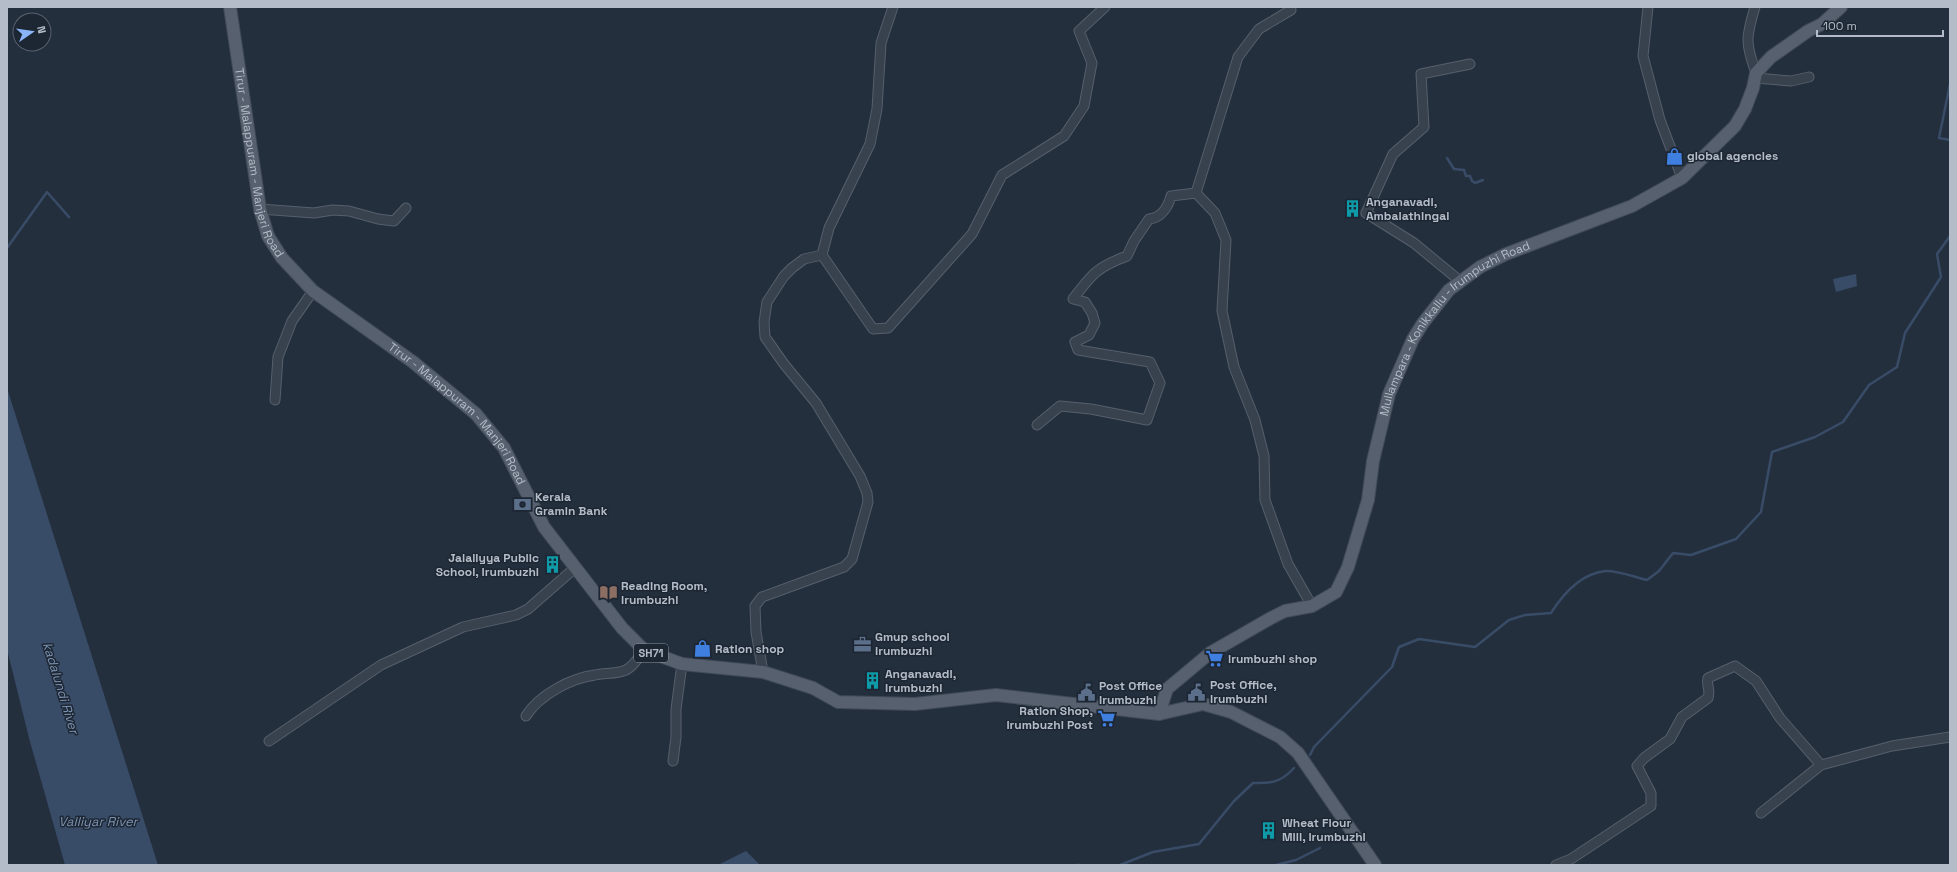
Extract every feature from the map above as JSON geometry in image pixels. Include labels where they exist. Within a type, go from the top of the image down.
[{"type":"main road","name":"Tirur - Malappuram - Manjeri Road","points":[[230,7],[260,209],[268,236],[282,258],[313,291],[413,362],[476,414],[504,448],[544,527],[622,628],[644,650],[682,664],[763,672],[814,688],[838,702],[915,704],[996,695],[1160,714],[1203,704],[1231,712],[1280,737],[1298,753],[1375,865]]},
{"type":"main road","name":"Mullampara - Konikkallu - Irumpuzhi Road","points":[[1160,714],[1167,689],[1210,653],[1286,611],[1312,606],[1336,592],[1348,567],[1368,500],[1373,461],[1389,394],[1413,338],[1438,302],[1449,290],[1480,267],[1506,254],[1632,206],[1682,178],[1734,126],[1745,109],[1753,88],[1755,75],[1771,57],[1802,35],[1822,24],[1841,7]]},
{"type":"street","points":[[893,7],[881,43],[877,109],[870,144],[829,228],[822,255],[873,329],[888,328],[972,234],[1002,175],[1064,136],[1084,106],[1090,77],[1092,63],[1079,31],[1105,7]]},
{"type":"street","points":[[1648,7],[1643,56],[1660,120],[1682,178]]},
{"type":"street","points":[[1755,7],[1746,38],[1755,75],[1790,81],[1809,77]]},
{"type":"street","points":[[1196,193],[1238,57],[1259,29],[1292,10]]},
{"type":"street","points":[[1460,282],[1414,243],[1366,213],[1393,154],[1424,127],[1421,74],[1470,64]]},
{"type":"street","points":[[1037,425],[1060,406],[1091,409],[1147,420],[1160,383],[1150,362],[1078,350],[1075,342],[1089,334],[1095,324],[1092,313],[1085,302],[1073,299],[1096,271],[1109,263],[1127,256],[1134,241],[1149,220],[1156,218],[1168,206],[1172,196],[1196,193]]},
{"type":"street","points":[[1196,193],[1215,213],[1226,240],[1222,311],[1234,367],[1255,420],[1264,456],[1265,500],[1288,564],[1312,606]]},
{"type":"street","points":[[260,209],[314,214],[333,210],[394,221],[406,208]]},
{"type":"street","points":[[763,672],[756,632],[755,606],[762,597],[844,567],[852,559],[868,502],[860,476],[816,403],[784,364],[765,337],[764,322],[767,302],[784,276],[804,259],[822,255]]},
{"type":"street","points":[[275,400],[278,357],[292,321],[313,291]]},
{"type":"street","points":[[269,741],[382,665],[463,627],[516,615],[528,609],[576,567]]},
{"type":"street","points":[[526,716],[532,706],[553,690],[585,676],[625,670],[635,662],[644,650]]},
{"type":"street","points":[[673,761],[676,737],[676,708],[682,664]]},
{"type":"street","points":[[1556,865],[1571,859],[1651,806],[1651,794],[1637,766],[1644,758],[1670,739],[1682,717],[1708,698],[1710,693],[1707,682],[1708,678],[1735,666],[1756,681],[1780,718],[1821,765]]},
{"type":"street","points":[[1762,813],[1821,765],[1892,746],[1950,737]]},
{"type":"water","points":[[1856,274],[1857,286],[1836,292],[1833,279]]},
{"type":"water","name":"Valliyar River","points":[[7,388],[158,865],[65,865],[29,738],[7,649]]},
{"type":"water","points":[[746,851],[760,865],[718,865]]},
{"type":"waterway","points":[[1950,84],[1939,138],[1950,140]]},
{"type":"waterway","points":[[1447,158],[1454,169],[1464,170],[1466,176],[1470,176],[1472,181],[1475,183],[1483,180]]},
{"type":"waterway","points":[[7,248],[47,192],[69,217]]},
{"type":"waterway","points":[[1310,755],[1314,747],[1392,667],[1399,647],[1419,639],[1475,647],[1509,620],[1525,615],[1551,613],[1567,592],[1588,576],[1610,571],[1647,580],[1659,571],[1673,553],[1691,555],[1736,539],[1761,512],[1772,452],[1815,437],[1843,422],[1869,385],[1897,367],[1905,333],[1941,277],[1937,254],[1950,236]]},
{"type":"waterway","points":[[1120,865],[1153,852],[1199,844],[1234,801],[1253,783],[1275,781],[1284,777],[1294,768]]},
{"type":"waterway","points":[[1276,865],[1296,860],[1320,848]]},
{"type":"place","name":"global agencies","points":[[1674,156]]},
{"type":"place","name":"Anganavadi, Ambalathingal","points":[[1353,209]]},
{"type":"place","name":"Kerala Gramin Bank","points":[[522,504]]},
{"type":"place","name":"Jalaliyya Public School, Irumbuzhi","points":[[552,565]]},
{"type":"place","name":"Reading Room, Irumbuzhi","points":[[608,593]]},
{"type":"place","name":"Gmup school Irumbuzhi","points":[[862,644]]},
{"type":"place","name":"Ration shop","points":[[702,649]]},
{"type":"place","name":"irumbuzhi shop","points":[[1215,659]]},
{"type":"place","name":"Anganavadi, Irumbuzhi","points":[[872,681]]},
{"type":"place","name":"Post Office, Irumbuzhi","points":[[1197,692]]},
{"type":"place","name":"Post Office Irumbuzhi","points":[[1086,693]]},
{"type":"place","name":"Ration Shop, Irumbuzhi Post","points":[[1106,718]]},
{"type":"place","name":"Wheat Flour Mill, Irumbuzhi","points":[[1269,830]]},
{"type":"water label","name":"kadalundi River","points":[[61,688]]}]
